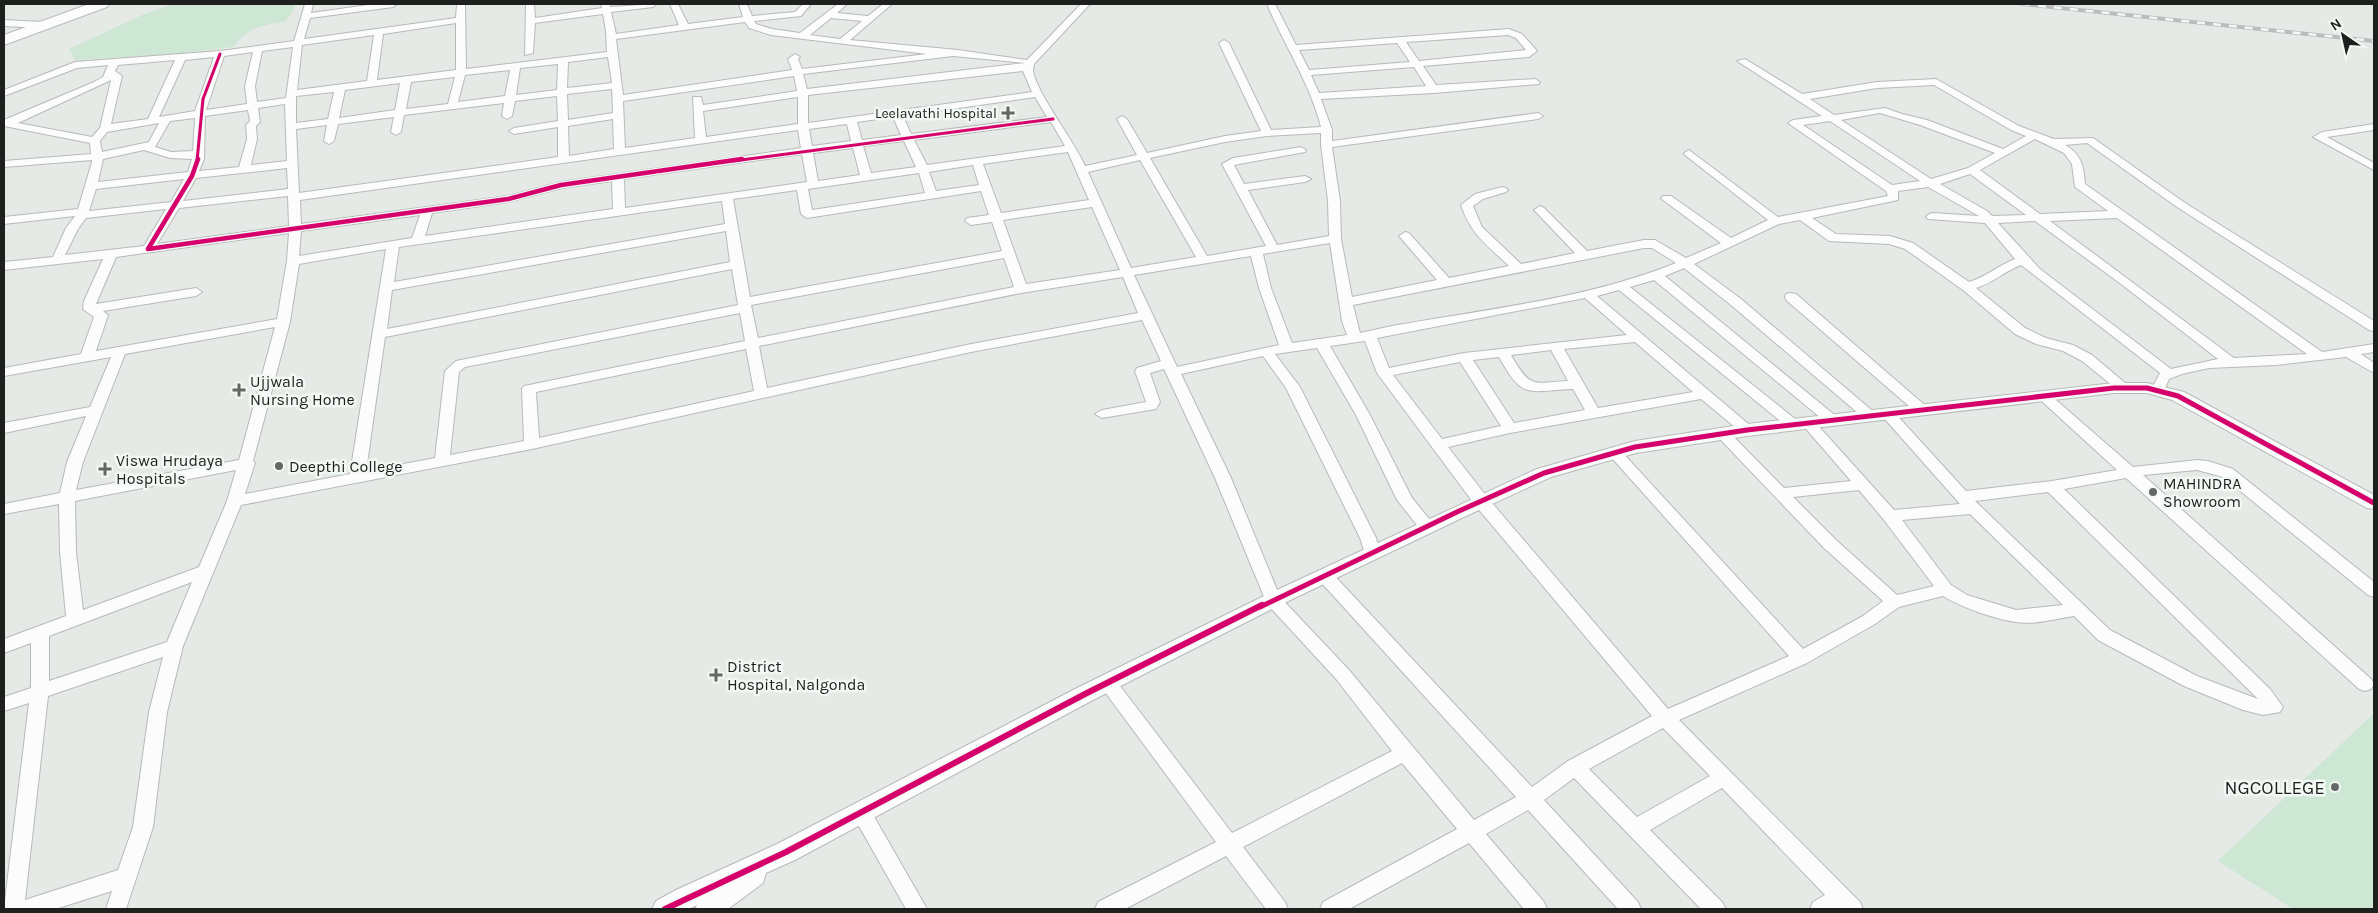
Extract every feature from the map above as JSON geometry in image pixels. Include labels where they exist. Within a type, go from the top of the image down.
[{"type":"highway","points":[[4,40],[102,4]]},
{"type":"street","points":[[116,909],[143,827],[158,712],[174,646],[235,501],[283,322],[294,261],[295,228],[290,128],[291,97],[298,43],[307,10],[393,4]]},
{"type":"street","points":[[452,106],[461,73],[461,4]]},
{"type":"street","points":[[528,53],[531,21],[530,4]]},
{"type":"street","points":[[531,21],[605,7],[653,4]]},
{"type":"street","points":[[674,4],[685,28]]},
{"type":"street","points":[[743,4],[752,26],[757,28],[801,37],[958,53],[1029,64]]},
{"type":"street","points":[[611,38],[798,14],[808,4]]},
{"type":"street","points":[[801,37],[843,4]]},
{"type":"street","points":[[842,42],[888,4]]},
{"type":"street","points":[[1086,4],[1029,64],[1028,70],[1038,94],[1072,148],[1126,272],[1223,478],[1274,600],[1343,675],[1405,753],[1537,909]]},
{"type":"street","points":[[1272,4],[1305,73],[1327,130],[1326,145],[1334,201],[1335,239],[1350,321],[1363,337],[1384,373],[1481,501],[1665,718],[1847,903]]},
{"type":"street","points":[[605,7],[617,85],[620,151]]},
{"type":"street","points":[[828,15],[869,19]]},
{"type":"street","points":[[4,93],[68,67],[113,68],[181,57],[258,49],[461,20]]},
{"type":"street","points":[[4,23],[43,26]]},
{"type":"street","points":[[372,84],[379,32]]},
{"type":"street","points":[[1294,48],[1509,32],[1519,36],[1532,52],[1526,55],[1416,62],[1305,73]]},
{"type":"street","points":[[1400,40],[1434,90]]},
{"type":"street","points":[[1224,43],[1267,133]]},
{"type":"street","points":[[244,170],[252,139],[251,125],[255,122],[250,86],[258,49]]},
{"type":"street","points":[[617,99],[696,89],[798,72],[958,53]]},
{"type":"street","points":[[148,249],[192,176],[198,154],[200,114],[220,54]]},
{"type":"street","points":[[105,128],[253,106],[340,88],[612,54]]},
{"type":"street","points":[[152,121],[181,57]]},
{"type":"street","points":[[796,57],[793,59],[803,93],[803,127],[808,150],[807,214],[849,193],[866,177],[1072,148]]},
{"type":"street","points":[[563,61],[561,92],[564,122],[563,159]]},
{"type":"street","points":[[1742,61],[1930,183],[1983,213],[2023,260],[2178,396],[2374,503]]},
{"type":"street","points":[[698,108],[1029,64]]},
{"type":"street","points":[[507,116],[516,66]]},
{"type":"street","points":[[6,123],[98,84],[113,68]]},
{"type":"street","points":[[58,258],[72,228],[83,213],[92,186],[98,156],[95,141],[105,128],[117,76],[113,68]]},
{"type":"street","points":[[396,132],[406,80]]},
{"type":"street","points":[[1315,96],[1434,90],[1535,82]]},
{"type":"street","points":[[1799,98],[1877,85],[1936,82],[2015,128],[2054,142],[2068,151],[2078,164],[2080,185],[2118,214],[2318,355]]},
{"type":"street","points":[[290,128],[617,85]]},
{"type":"street","points":[[329,141],[340,88]]},
{"type":"street","points":[[696,89],[701,140]]},
{"type":"street","points":[[4,220],[294,194],[1038,94]]},
{"type":"street","points":[[1102,414],[1151,406],[1153,402],[1142,371],[1363,337],[1588,294],[1656,276],[1776,221],[1894,198],[1894,193],[1890,189],[1793,124],[1881,110],[1900,117],[1923,122],[2004,154]]},
{"type":"street","points":[[896,113],[923,169],[931,194]]},
{"type":"street","points":[[514,131],[618,115]]},
{"type":"street","points":[[1326,145],[1538,116]]},
{"type":"street","points":[[4,164],[98,156],[145,148],[154,144],[166,119]]},
{"type":"street","points":[[4,266],[58,258],[111,255],[508,199],[548,187],[858,143],[1053,119]]},
{"type":"street","points":[[1122,119],[1203,259]]},
{"type":"street","points":[[852,120],[866,177]]},
{"type":"street","points":[[6,123],[95,141]]},
{"type":"street","points":[[2372,128],[2318,137],[2374,167]]},
{"type":"street","points":[[1081,170],[1144,158],[1225,139],[1267,133],[1327,130]]},
{"type":"street","points":[[1890,189],[1930,183],[1972,170],[2004,154],[2034,135]]},
{"type":"street","points":[[2054,142],[2089,140],[2181,205],[2374,327]]},
{"type":"street","points":[[145,148],[170,155],[198,154]]},
{"type":"street","points":[[1273,248],[1228,168],[1230,162],[1301,150]]},
{"type":"street","points":[[1689,153],[1776,221]]},
{"type":"street","points":[[977,162],[998,218],[1021,290]]},
{"type":"street","points":[[92,186],[293,164]]},
{"type":"street","points":[[1972,170],[2121,278],[2230,362]]},
{"type":"street","points":[[618,177],[620,212]]},
{"type":"street","points":[[1240,188],[1305,179]]},
{"type":"street","points":[[294,261],[393,244],[808,185],[849,193],[931,194],[987,187]]},
{"type":"street","points":[[1502,190],[1472,200],[1468,205],[1473,222],[1478,230],[1519,269]]},
{"type":"street","points":[[727,197],[744,305],[761,393]]},
{"type":"street","points":[[1667,198],[1729,243]]},
{"type":"street","points":[[971,222],[1096,203]]},
{"type":"street","points":[[417,241],[427,210]]},
{"type":"street","points":[[1540,210],[1584,255]]},
{"type":"street","points":[[1932,217],[1990,220],[2118,214]]},
{"type":"street","points":[[1802,216],[1833,238],[1897,241],[1909,246],[1967,288],[2020,331],[2041,341],[2068,348],[2088,358],[2124,388]]},
{"type":"street","points":[[385,287],[732,226]]},
{"type":"street","points":[[1405,236],[1447,284]]},
{"type":"street","points":[[532,444],[529,389],[1021,290],[1256,250],[1335,239]]},
{"type":"street","points":[[357,477],[393,244]]},
{"type":"street","points":[[1348,302],[1447,284],[1584,255],[1650,244],[1658,246],[1685,263],[1879,415],[2104,635],[2125,649],[2242,703],[2267,710],[2274,707],[2257,687],[2052,486]]},
{"type":"street","points":[[1256,250],[1265,288],[1287,349]]},
{"type":"street","points":[[442,461],[452,371],[461,364],[744,305],[1009,253]]},
{"type":"street","points":[[90,309],[90,301],[111,255]]},
{"type":"street","points":[[1967,288],[1986,281],[2005,267],[2023,260]]},
{"type":"street","points":[[380,334],[737,264]]},
{"type":"street","points":[[1656,276],[1832,420]]},
{"type":"street","points":[[1621,286],[1836,451],[1862,485],[1890,516],[1945,589],[1961,599],[2016,616],[2031,616],[2077,609]]},
{"type":"street","points":[[90,309],[196,292]]},
{"type":"street","points":[[1588,294],[1747,430]]},
{"type":"street","points":[[1790,297],[1922,410]]},
{"type":"street","points":[[86,358],[95,338],[101,315],[90,309]]},
{"type":"street","points":[[235,501],[532,444],[971,348],[1146,315]]},
{"type":"street","points":[[4,372],[119,353],[283,322]]},
{"type":"street","points":[[1384,373],[1426,362],[1638,338]]},
{"type":"street","points":[[1322,344],[1358,407],[1405,500],[1427,526]]},
{"type":"street","points":[[1555,346],[1593,412]]},
{"type":"street","points":[[665,909],[684,898],[786,852],[1108,683],[1324,575],[1544,473],[1634,447],[1747,430],[1832,420],[2043,396],[2124,388],[2148,388],[2230,362],[2291,360],[2374,348]]},
{"type":"street","points":[[1266,351],[1293,386],[1368,538],[1372,553]]},
{"type":"street","points":[[1503,352],[1519,380],[1529,387],[1577,385]]},
{"type":"street","points":[[2348,352],[2374,369]]},
{"type":"street","points":[[75,620],[68,552],[67,498],[75,462],[119,353]]},
{"type":"street","points":[[1464,357],[1510,428]]},
{"type":"street","points":[[1438,445],[1510,428],[1593,412],[1704,394]]},
{"type":"street","points":[[2043,396],[2365,684]]},
{"type":"street","points":[[4,428],[96,410]]},
{"type":"street","points":[[1723,434],[1830,544],[1894,602]]},
{"type":"street","points":[[1615,453],[1801,658]]},
{"type":"street","points":[[4,509],[247,462]]},
{"type":"street","points":[[1890,516],[2130,473],[2197,465],[2219,469],[2275,510],[2374,591]]},
{"type":"street","points":[[1781,493],[1862,485]]},
{"type":"street","points":[[4,646],[206,571]]},
{"type":"street","points":[[1324,575],[1631,909]]},
{"type":"street","points":[[1330,909],[1529,800],[1574,767],[1665,718],[1801,658],[1841,637],[1894,602],[1945,589]]},
{"type":"street","points":[[13,909],[40,691],[40,633]]},
{"type":"street","points":[[4,704],[174,646]]},
{"type":"street","points":[[1108,683],[1232,845],[1278,909]]},
{"type":"street","points":[[1105,909],[1232,845],[1405,753]]},
{"type":"street","points":[[1574,767],[1715,909]]},
{"type":"street","points":[[1634,829],[1724,777]]},
{"type":"street","points":[[861,812],[916,909]]},
{"type":"street","points":[[708,909],[786,852]]},
{"type":"street","points":[[27,909],[126,877]]},
{"type":"street","points":[[1820,909],[1847,903]]},
{"type":"green space","points":[[171,4],[295,4],[294,10],[285,22],[256,28],[244,35],[233,47],[176,54],[75,60],[69,49],[140,16]]},
{"type":"green space","name":"NGCOLLEGE","points":[[2374,713],[2374,909],[2293,909],[2218,861]]},
{"type":"railway","points":[[2022,4],[2374,41]]},
{"type":"cycle path","points":[[220,54],[203,99],[200,114],[198,159],[192,176],[148,249],[508,199],[561,185],[808,150],[1053,119]]},
{"type":"cycle path","points":[[665,909],[786,852],[1085,694],[1273,600],[1459,511],[1544,473],[1635,447],[1747,430],[2114,388],[2147,388],[2178,396],[2374,503]]},
{"type":"place","name":"Leelavathi Hospital","points":[[1008,113]]},
{"type":"place","name":"Ujjwala Nursing Home","points":[[239,390]]},
{"type":"place","name":"Deepthi College","points":[[279,466]]},
{"type":"place","name":"Viswa Hrudaya Hospitals","points":[[105,469]]},
{"type":"place","name":"MAHINDRA Showroom","points":[[2153,492]]},
{"type":"place","name":"District Hospital, Nalgonda","points":[[716,675]]},
{"type":"place","name":"NGCOLLEGE","points":[[2335,787]]}]
